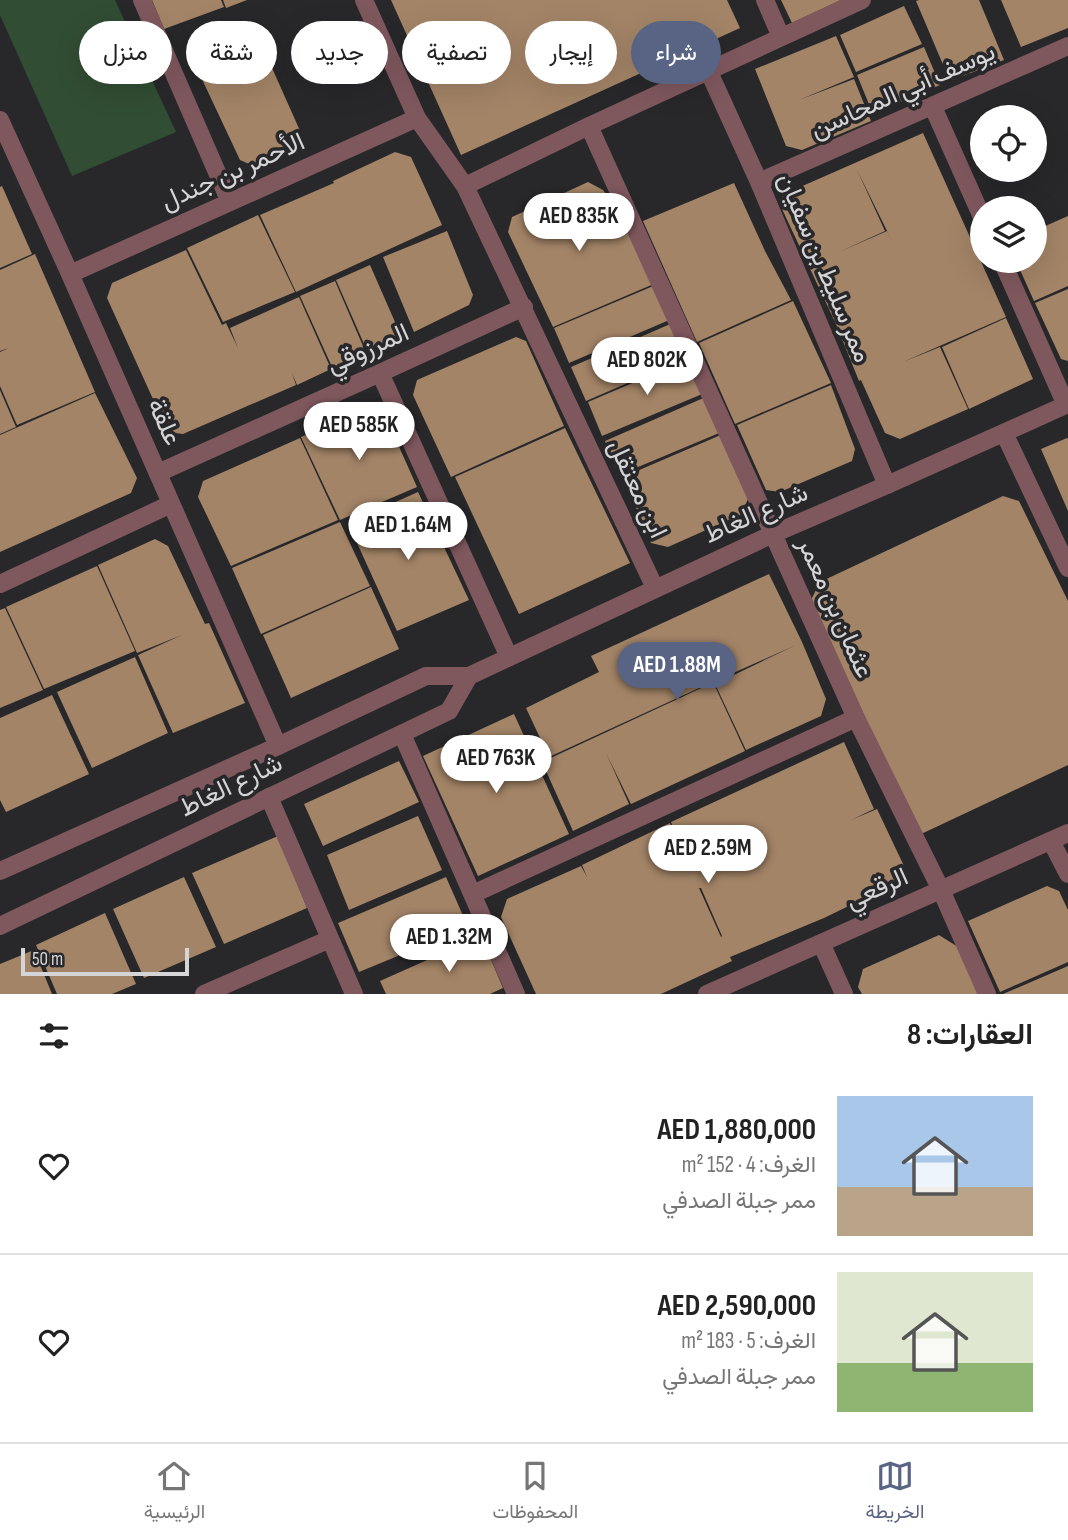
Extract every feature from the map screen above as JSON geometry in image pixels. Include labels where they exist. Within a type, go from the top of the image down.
[{"type":"street","points":[[142,0],[230,202]]},
{"type":"street","name":"ابن معتقل","points":[[364,0],[417,118],[465,186],[655,589]]},
{"type":"street","points":[[765,0],[781,37]]},
{"type":"street","points":[[721,66],[862,0]]},
{"type":"street","name":"يوسف أبي المحاسن","points":[[759,182],[1068,46]]},
{"type":"street","points":[[465,186],[682,84]]},
{"type":"street","name":"ممر سليط بن سفيان","points":[[714,84],[759,182],[887,485]]},
{"type":"street","points":[[933,107],[973,196]]},
{"type":"street","name":"الأحمر بن جندل","points":[[70,274],[417,118]]},
{"type":"street","name":"علقة","points":[[0,120],[278,746]]},
{"type":"street","name":"عثمان بن معمر","points":[[589,126],[856,718],[941,890],[987,994]]},
{"type":"street","points":[[1007,273],[1067,404]]},
{"type":"street","name":"المرزوقي","points":[[158,472],[524,307]]},
{"type":"street","points":[[380,373],[509,657]]},
{"type":"street","name":"شارع الغاط","points":[[0,871],[426,676],[469,677],[773,534],[1067,404]]},
{"type":"street","points":[[1004,433],[1068,568]]},
{"type":"street","points":[[0,584],[171,504]]},
{"type":"street","name":"شارع الغاط","points":[[0,926],[449,711],[469,677]]},
{"type":"street","points":[[473,894],[856,718]]},
{"type":"street","points":[[402,734],[516,994]]},
{"type":"street","points":[[269,797],[354,994]]},
{"type":"street","points":[[1060,837],[1068,874]]},
{"type":"street","name":"الرقعي","points":[[707,994],[1060,837]]},
{"type":"street","points":[[204,994],[330,939]]},
{"type":"street","points":[[821,943],[844,994]]},
{"type":"green space","points":[[0,0],[115,0],[125,21],[79,21],[79,84],[154,84],[176,132],[72,176],[0,15]]},
{"type":"building","points":[[152,0],[221,0],[224,7],[172,26],[172,21],[161,21]]},
{"type":"building","points":[[223,0],[247,0],[226,8]]},
{"type":"building","points":[[391,0],[727,0],[740,28],[721,37],[721,21],[631,21],[631,78],[617,84],[617,21],[525,21],[525,84],[617,84],[461,155],[429,84],[511,84],[511,21],[402,21],[402,24]]},
{"type":"building","points":[[781,0],[841,0],[792,23]]},
{"type":"building","points":[[979,0],[1004,60],[950,81],[916,1]]},
{"type":"building","points":[[1001,0],[1068,0],[1068,28],[1021,47]]},
{"type":"building","points":[[904,6],[922,44],[856,72],[840,35]]},
{"type":"building","points":[[836,36],[854,77],[799,100],[854,79],[871,121],[802,150],[786,146],[755,69]]},
{"type":"building","points":[[924,47],[940,85],[873,114],[857,75]]},
{"type":"building","points":[[277,79],[301,133],[295,151],[256,167],[240,160],[204,84],[277,84]]},
{"type":"building","points":[[923,133],[970,237],[970,273],[986,273],[1006,317],[903,362],[940,347],[968,409],[900,439],[885,433],[782,209],[782,195]],"holes":[[[857,170],[893,243],[887,231],[839,252],[885,231]]]},
{"type":"building","points":[[395,152],[411,157],[442,225],[296,292],[260,215],[334,183],[333,181]]},
{"type":"building","points":[[588,182],[603,190],[626,222],[656,283],[553,327],[508,232],[512,217]]},
{"type":"building","points":[[734,183],[791,300],[697,342],[643,221]]},
{"type":"building","points":[[2,186],[32,254],[0,268],[0,187]]},
{"type":"building","points":[[258,215],[295,292],[223,322],[187,248]]},
{"type":"building","points":[[1068,216],[1068,286],[1034,301],[1021,273],[1047,273],[1047,225]]},
{"type":"building","points":[[447,231],[473,295],[469,305],[414,332],[383,257]]},
{"type":"building","points":[[186,250],[222,325],[226,323],[238,348],[230,328],[299,297],[331,369],[297,385],[292,373],[296,385],[183,434],[168,432],[107,298],[112,283]]},
{"type":"building","points":[[35,254],[95,392],[17,425],[0,386],[0,352],[9,348],[0,351],[0,270]]},
{"type":"building","points":[[370,265],[402,338],[368,353],[336,280]]},
{"type":"building","points":[[335,281],[366,353],[333,369],[300,296]]},
{"type":"building","points":[[658,284],[674,318],[569,363],[554,328]]},
{"type":"building","points":[[1068,289],[1068,361],[1061,359],[1035,303]]},
{"type":"building","points":[[793,301],[831,383],[735,424],[699,343]]},
{"type":"building","points":[[1006,318],[1033,379],[969,409],[942,347]]},
{"type":"building","points":[[675,322],[690,356],[586,401],[571,367]]},
{"type":"building","points":[[516,337],[526,341],[564,426],[451,477],[413,395],[417,380]]},
{"type":"building","points":[[691,358],[707,392],[602,436],[588,402]]},
{"type":"building","points":[[831,385],[855,449],[852,461],[780,492],[766,490],[737,425]]},
{"type":"building","points":[[0,390],[16,427],[0,434]]},
{"type":"building","points":[[95,393],[137,478],[131,493],[0,552],[0,435]]},
{"type":"building","points":[[708,396],[724,431],[619,475],[605,441]]},
{"type":"building","points":[[370,406],[378,406],[384,413],[417,487],[340,520],[301,437]]},
{"type":"building","points":[[565,428],[630,563],[519,614],[455,477]]},
{"type":"building","points":[[723,434],[749,496],[742,514],[668,547],[651,543],[623,477]]},
{"type":"building","points":[[300,438],[338,520],[231,566],[198,497],[203,481]]},
{"type":"building","points":[[1068,439],[1068,511],[1041,449]]},
{"type":"building","points":[[418,492],[469,600],[397,631],[348,523]]},
{"type":"building","points":[[1003,496],[1019,501],[1068,601],[1068,765],[919,835],[811,600],[820,582]]},
{"type":"building","points":[[340,522],[370,586],[261,634],[232,568]]},
{"type":"building","points":[[155,539],[168,546],[205,624],[209,623],[245,703],[173,733],[138,655],[182,635],[137,653],[98,565]]},
{"type":"building","points":[[97,566],[135,651],[44,689],[6,607]]},
{"type":"building","points":[[769,574],[826,699],[821,716],[746,750],[715,684],[796,645],[713,682],[745,751],[631,804],[606,753],[629,804],[573,831],[542,762],[710,683],[549,757],[526,708],[599,672],[591,656]]},
{"type":"building","points":[[371,587],[399,649],[291,698],[263,635]]},
{"type":"building","points":[[5,608],[43,690],[0,708],[0,610]]},
{"type":"building","points":[[135,657],[168,733],[92,768],[57,692]]},
{"type":"building","points":[[52,695],[89,774],[6,812],[0,800],[0,718]]},
{"type":"building","points":[[514,714],[569,834],[478,876],[423,756]]},
{"type":"building","points":[[844,742],[874,809],[851,820],[877,809],[904,866],[904,875],[898,882],[824,918],[730,957],[732,961],[661,994],[536,994],[501,917],[507,899],[581,866],[587,877],[582,865],[670,823],[681,845],[671,822]],"holes":[[[699,888],[722,936],[721,937]]]},
{"type":"building","points":[[399,761],[419,802],[323,846],[304,804]]},
{"type":"building","points":[[418,816],[442,870],[349,910],[327,855]]},
{"type":"building","points":[[278,836],[307,908],[224,944],[192,873]]},
{"type":"building","points":[[184,877],[216,947],[144,978],[113,909]]},
{"type":"building","points":[[446,877],[468,927],[359,972],[338,923]]},
{"type":"building","points":[[1047,886],[1059,891],[1068,910],[1068,962],[1000,992],[968,921]]},
{"type":"building","points":[[105,913],[136,984],[112,994],[57,994],[36,945]]},
{"type":"building","points":[[939,935],[958,947],[980,994],[862,994],[858,987],[863,969]]},
{"type":"building","points":[[481,936],[503,988],[490,994],[386,994],[380,981]]},
{"type":"building","points":[[34,950],[52,994],[0,994],[0,964]]},
{"type":"building","points":[[1068,966],[1068,994],[1003,994]]}]
